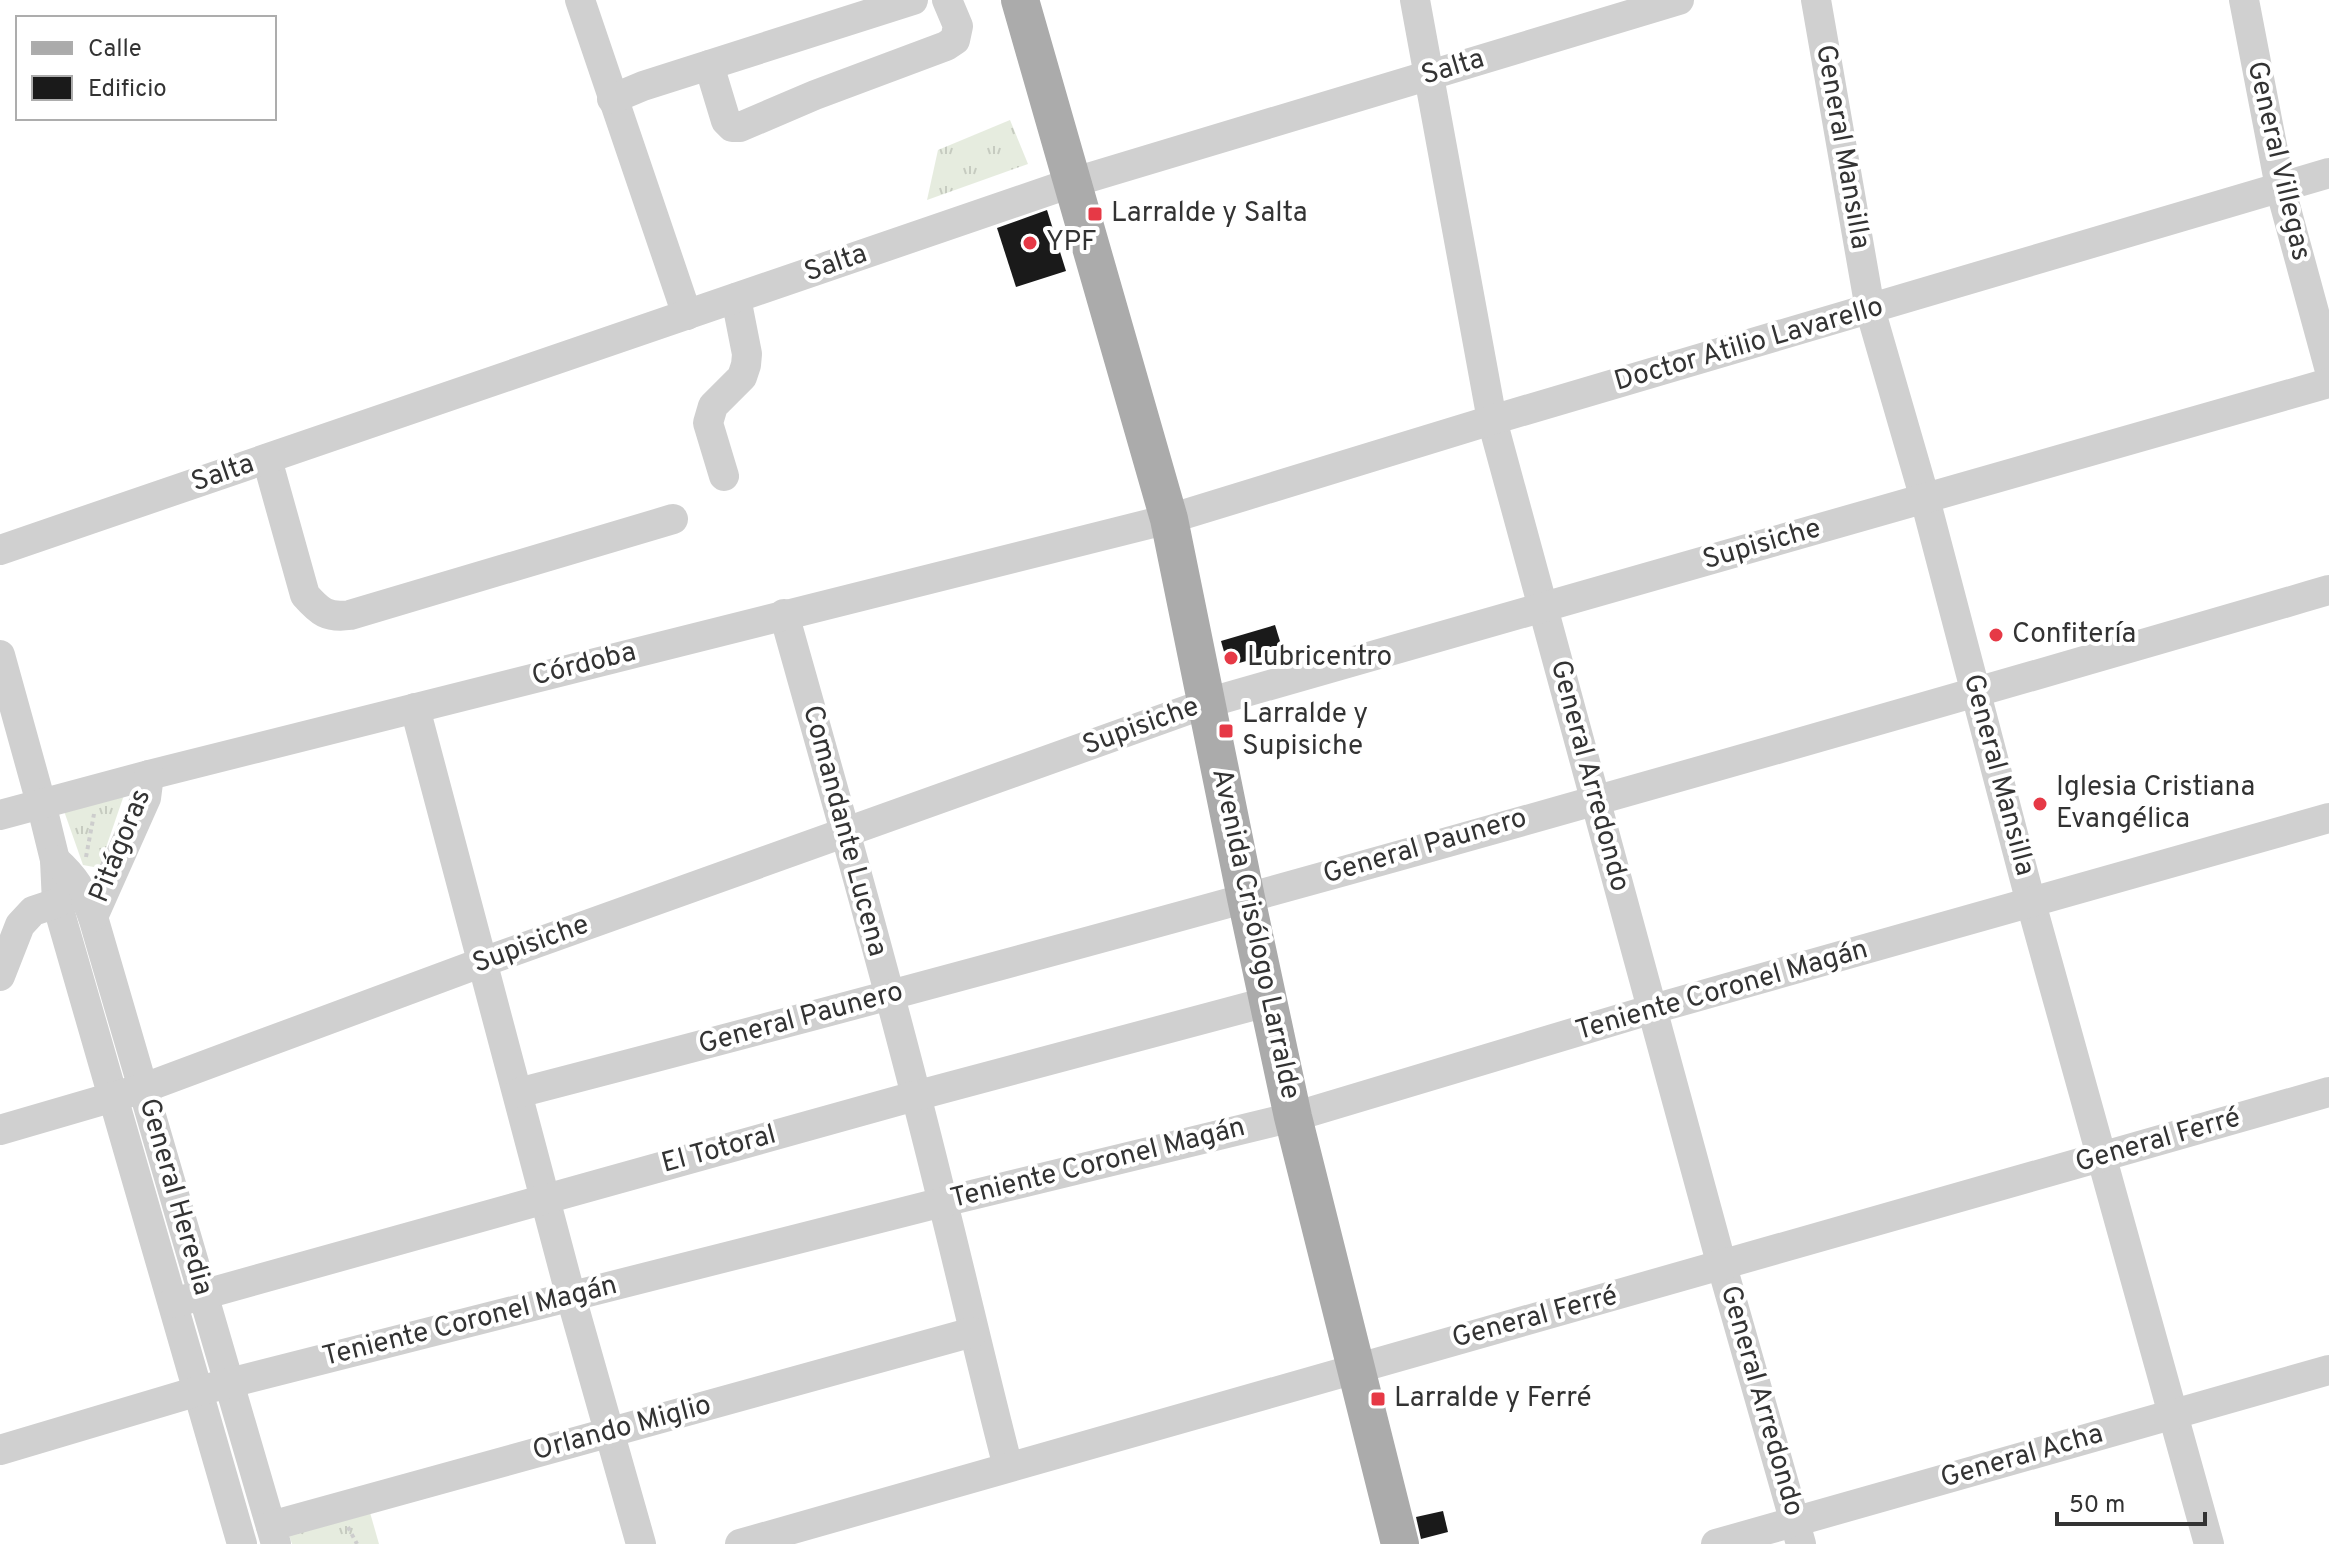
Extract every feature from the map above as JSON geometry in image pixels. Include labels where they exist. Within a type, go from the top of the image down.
[{"type":"main road","name":"Avenida Crisólogo Larralde","points":[[1020,0],[1169,519],[1267,1002],[1400,1544]]},
{"type":"street","points":[[580,0],[687,315]]},
{"type":"street","points":[[612,99],[643,86],[913,0]]},
{"type":"street","points":[[709,65],[726,121],[732,127],[740,127],[946,46],[955,40],[958,26],[947,0]]},
{"type":"street","name":"General Arredondo","points":[[1415,0],[1492,420],[1722,1266],[1798,1533]]},
{"type":"street","name":"Salta","points":[[0,550],[1071,183],[1679,0]]},
{"type":"street","name":"General Mansilla","points":[[1816,0],[1870,309],[1925,499],[2031,903],[2209,1544]]},
{"type":"street","name":"General Villegas","points":[[2244,0],[2280,187],[2329,367]]},
{"type":"street","name":"Doctor Atilio Lavarello","points":[[1169,519],[1492,420],[2329,173]]},
{"type":"street","points":[[724,476],[708,423],[713,406],[742,377],[746,365],[747,354],[736,298]]},
{"type":"street","name":"Supisiche","points":[[113,1099],[483,962],[1207,703],[2329,383]]},
{"type":"street","points":[[267,459],[305,595],[317,609],[334,617],[350,615],[673,519]]},
{"type":"street","name":"Córdoba","points":[[0,815],[784,614],[1169,519]]},
{"type":"street","name":"General Paunero","points":[[518,1093],[888,997],[1246,898],[1977,693],[2329,590]]},
{"type":"street","name":"Comandante Lucena","points":[[784,614],[846,834],[943,1202],[1008,1467]]},
{"type":"street","name":"General Heredia","points":[[0,655],[55,860],[69,895],[113,1099],[242,1544]]},
{"type":"street","points":[[415,708],[544,1198],[641,1544]]},
{"type":"street","name":"Pitágoras","points":[[93,917],[146,798],[149,775]]},
{"type":"street","name":"Teniente Coronel Magán","points":[[0,1450],[198,1391],[943,1202],[1293,1117],[1653,1009],[2329,818]]},
{"type":"street","name":"General Heredia","points":[[69,895],[93,917],[274,1535]]},
{"type":"street","name":"Pitágoras","points":[[0,976],[20,925],[33,911],[69,895]]},
{"type":"street","name":"El Totoral","points":[[173,1303],[544,1198],[1267,1002]]},
{"type":"street","name":"General Ferré","points":[[740,1544],[2329,1092]]},
{"type":"street","points":[[0,1130],[113,1099]]},
{"type":"street","name":"Orlando Miglio","points":[[274,1535],[610,1432],[973,1332]]},
{"type":"street","name":"General Acha","points":[[1716,1544],[1798,1533],[2175,1414],[2329,1370]]},
{"type":"path","points":[[69,895],[99,788]]},
{"type":"path","points":[[348,1544],[354,1539]]},
{"type":"green space","points":[[1010,120],[1028,164],[927,200],[938,150]]},
{"type":"green space","points":[[124,795],[99,868],[83,865],[64,811]]},
{"type":"green space","points":[[369,1509],[379,1544],[292,1544],[288,1532]]},
{"type":"building","points":[[1047,210],[1066,271],[1016,287],[997,228]]},
{"type":"building","points":[[1275,625],[1283,651],[1228,666],[1221,641]]},
{"type":"building","points":[[1443,1511],[1448,1532],[1421,1539],[1416,1517]]},
{"type":"place","name":"Larralde y Salta","points":[[1095,214]]},
{"type":"place","name":"YPF","points":[[1030,243]]},
{"type":"place","name":"Confitería","points":[[1996,635]]},
{"type":"place","name":"Lubricentro","points":[[1231,658]]},
{"type":"place","name":"Larralde y Supisiche","points":[[1226,731]]},
{"type":"place","name":"Iglesia Cristiana Evangélica","points":[[2040,804]]},
{"type":"place","name":"Larralde y Ferré","points":[[1378,1399]]}]
